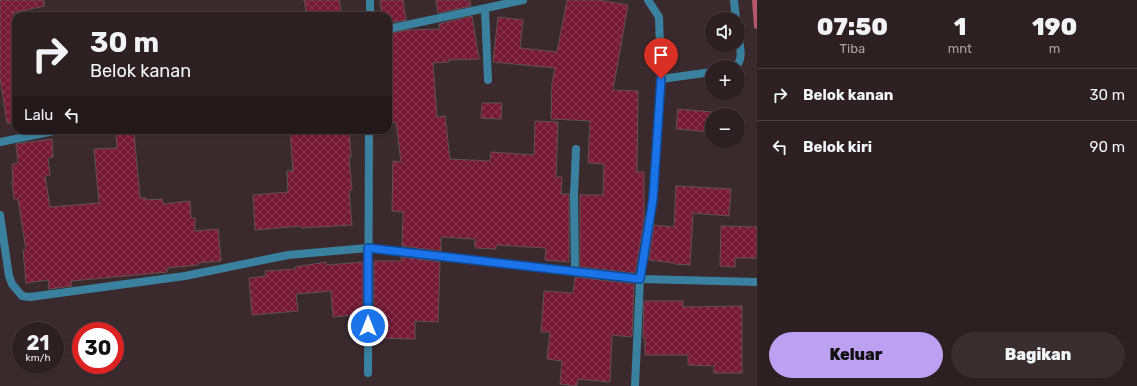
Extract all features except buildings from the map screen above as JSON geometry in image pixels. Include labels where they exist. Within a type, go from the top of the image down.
[{"type":"street","points":[[370,0],[370,12]]},
{"type":"street","points":[[392,28],[523,0]]},
{"type":"street","points":[[635,386],[640,279],[653,199],[661,79],[659,17],[648,0]]},
{"type":"street","points":[[734,1],[735,12]]},
{"type":"street","points":[[485,9],[488,80]]},
{"type":"street","points":[[661,79],[705,73]]},
{"type":"street","points":[[0,142],[39,134]]},
{"type":"street","points":[[368,373],[369,134]]},
{"type":"street","points":[[575,272],[574,195],[576,149]]},
{"type":"street","points":[[0,216],[9,276],[12,284],[22,296],[30,297],[184,276],[288,255],[368,248],[640,279],[757,282]]},
{"type":"waterway","points":[[755,0],[757,26]]},
{"type":"route","points":[[368,326],[368,248],[460,260],[640,279],[653,199],[661,79]]}]
